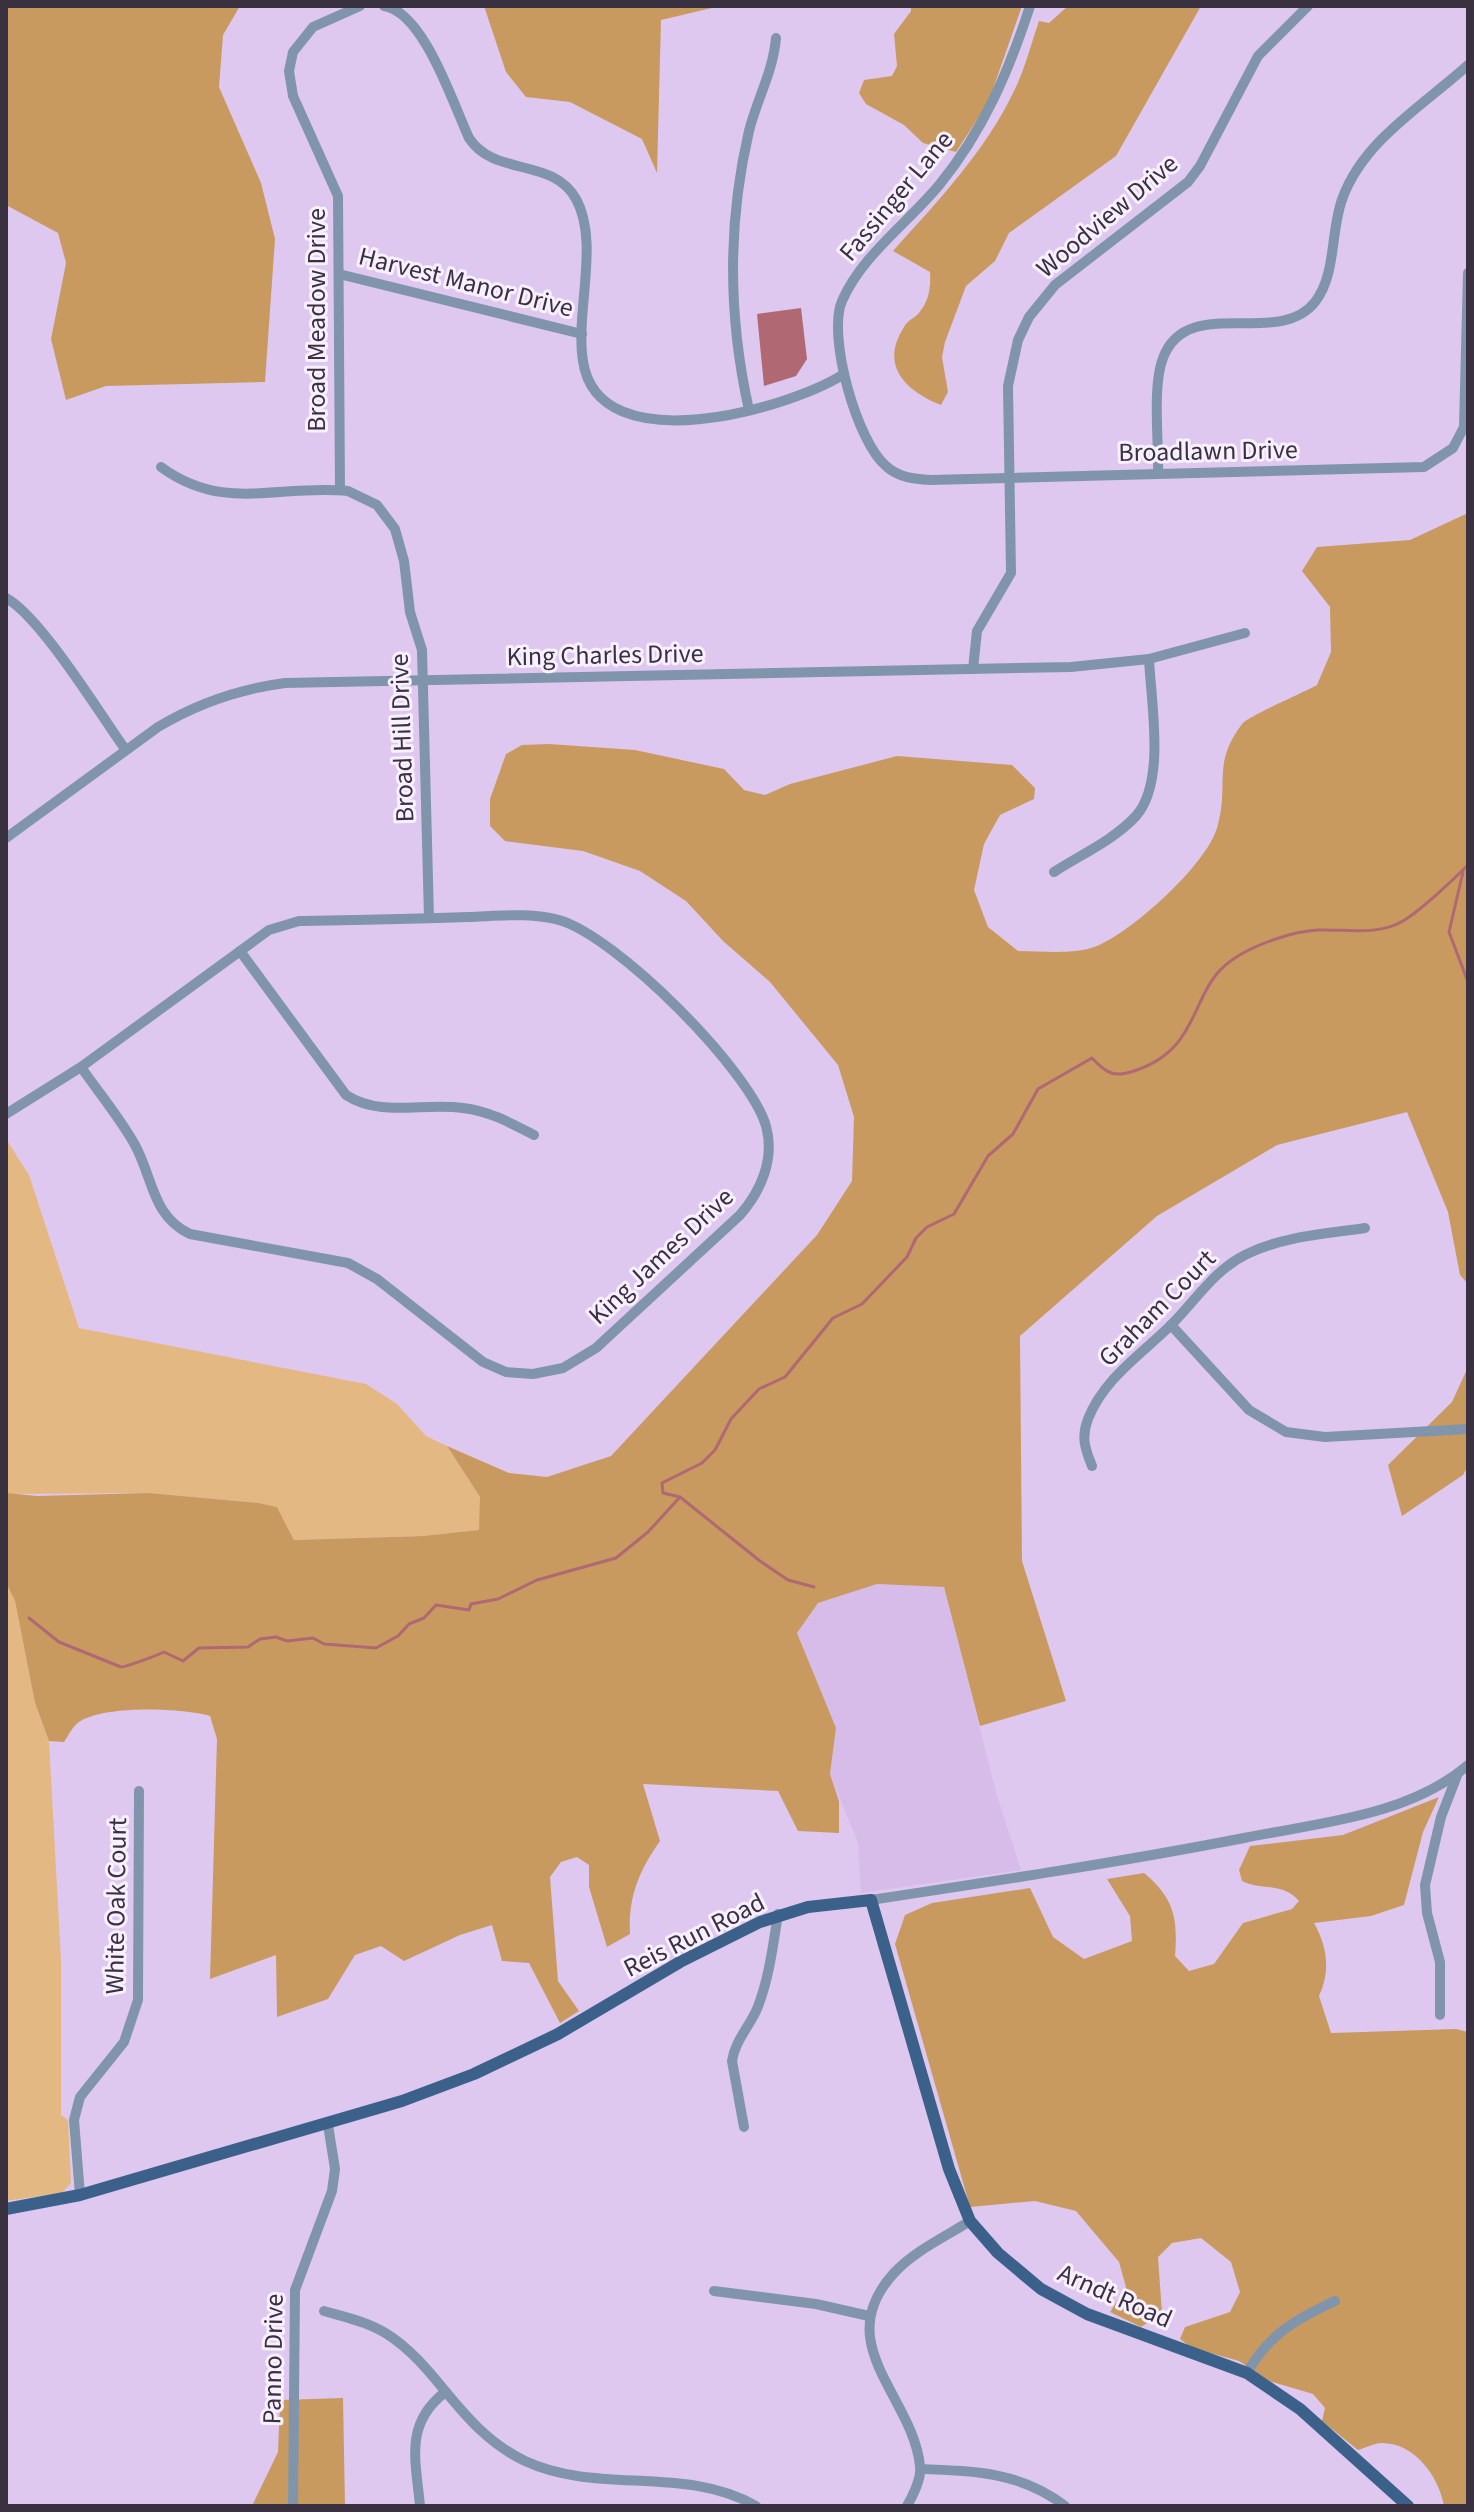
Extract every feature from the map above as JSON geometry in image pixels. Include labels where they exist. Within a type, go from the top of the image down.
[{"type":"main road","name":"Reis Run Road","points":[[6,2209],[80,2195],[328,2125],[474,2074],[558,2034],[680,1962],[778,1914],[871,1900]]},
{"type":"main road","name":"Arndt Road","points":[[871,1900],[949,2169],[970,2221],[1020,2273],[1067,2304],[1247,2373],[1300,2409],[1408,2506]]},
{"type":"street","name":"Broad Meadow Drive","points":[[340,490],[336,187],[293,96],[289,71],[293,52],[313,27],[360,6]]},
{"type":"street","points":[[384,6],[400,11],[416,26],[469,138],[480,151],[499,161],[551,175],[573,194],[585,230],[583,362],[588,381],[608,403],[681,422],[749,410],[808,394],[844,374]]},
{"type":"street","name":"Fassinger Lane","points":[[844,374],[837,332],[842,301],[860,271],[938,187],[977,132],[998,95],[1030,6]]},
{"type":"street","name":"Woodview Drive","points":[[973,669],[977,631],[1011,573],[1008,386],[1018,340],[1029,317],[1055,285],[1188,182],[1206,156],[1258,56],[1308,6]]},
{"type":"street","points":[[749,410],[732,306],[732,230],[750,130],[774,62],[776,38]]},
{"type":"street","points":[[1158,473],[1160,367],[1169,346],[1201,326],[1277,321],[1304,312],[1315,303],[1326,279],[1339,206],[1360,165],[1384,138],[1468,65]]},
{"type":"street","name":"Broadlawn Drive","points":[[844,374],[872,449],[891,470],[918,479],[1407,470],[1438,460],[1453,448],[1464,427],[1468,273]]},
{"type":"street","name":"Harvest Manor Drive","points":[[339,274],[582,334]]},
{"type":"street","name":"Broad Hill Drive","points":[[161,467],[185,485],[223,493],[340,490],[356,493],[377,505],[395,529],[404,561],[410,612],[422,650],[425,680],[429,918]]},
{"type":"street","points":[[6,598],[21,609],[52,647],[125,749]]},
{"type":"street","name":"King Charles Drive","points":[[6,838],[125,749],[180,713],[245,689],[285,683],[1071,667],[1149,659],[1245,633]]},
{"type":"street","points":[[1054,872],[1127,824],[1149,796],[1153,774],[1149,659]]},
{"type":"street","name":"King James Drive","points":[[6,1114],[81,1067],[269,930],[299,921],[539,916],[561,920],[588,934],[658,988],[750,1094],[766,1128],[768,1158],[765,1174],[750,1204],[596,1348],[563,1368],[519,1374],[494,1368],[468,1352],[377,1279],[348,1263],[190,1234],[178,1228],[159,1209],[135,1146],[81,1067]]},
{"type":"street","points":[[240,951],[346,1095],[360,1104],[382,1109],[447,1106],[475,1110],[534,1135]]},
{"type":"street","name":"Graham Court","points":[[1092,1466],[1083,1443],[1088,1418],[1124,1365],[1171,1325],[1210,1280],[1244,1255],[1279,1240],[1365,1228]]},
{"type":"street","points":[[1171,1325],[1249,1410],[1286,1432],[1325,1437],[1468,1429]]},
{"type":"street","name":"Reis Run Road","points":[[871,1900],[1129,1860],[1370,1813],[1411,1798],[1468,1765]]},
{"type":"street","points":[[1440,2015],[1440,1962],[1427,1913],[1425,1885],[1441,1817],[1458,1773]]},
{"type":"street","name":"White Oak Court","points":[[80,2195],[74,2120],[80,2097],[124,2042],[138,2000],[139,1791]]},
{"type":"street","points":[[744,2127],[732,2061],[733,2051],[760,2001],[778,1914]]},
{"type":"street","name":"Panno Drive","points":[[293,2506],[295,2290],[332,2191],[335,2169],[328,2125]]},
{"type":"street","points":[[907,2506],[921,2469],[912,2438],[878,2371],[869,2316],[881,2291],[903,2264],[970,2221]]},
{"type":"street","points":[[714,2291],[816,2304],[869,2316]]},
{"type":"street","points":[[1247,2373],[1272,2336],[1294,2320],[1335,2301]]},
{"type":"street","points":[[324,2311],[385,2332],[407,2351],[473,2425],[498,2445],[546,2470],[582,2477],[709,2486],[756,2506]]},
{"type":"street","points":[[420,2506],[416,2432],[423,2413],[444,2393]]},
{"type":"street","points":[[921,2469],[1010,2477],[1038,2487],[1065,2506]]},
{"type":"shaded area","points":[[6,6],[240,6],[223,35],[219,87],[261,183],[275,239],[265,382],[106,386],[66,400],[51,339],[66,263],[58,233],[6,205]]},
{"type":"shaded area","points":[[484,6],[720,6],[661,20],[657,173],[642,139],[570,102],[526,97],[506,72]]},
{"type":"shaded area","points":[[911,6],[1022,6],[988,103],[956,152],[923,143],[904,125],[866,104],[859,93],[864,80],[892,76],[897,66],[894,34],[911,11]]},
{"type":"shaded area","points":[[1068,6],[1201,6],[1116,156],[1009,233],[995,261],[966,286],[945,342],[942,357],[948,392],[941,405],[907,384],[895,365],[897,341],[905,325],[925,304],[930,272],[893,251],[959,176],[989,135],[1018,83],[1039,21],[1049,23]]},
{"type":"shaded area","points":[[801,308],[807,359],[796,376],[764,386],[757,314]]},
{"type":"shaded area","points":[[1468,513],[1468,1284],[1460,1275],[1448,1212],[1407,1112],[1277,1145],[1157,1216],[1020,1336],[1022,1561],[1066,1701],[980,1726],[944,1587],[877,1584],[818,1603],[797,1633],[836,1728],[830,1774],[839,1801],[839,1833],[798,1831],[778,1791],[643,1784],[660,1841],[636,1885],[630,1934],[607,1947],[589,1887],[589,1865],[577,1857],[561,1862],[550,1877],[558,1981],[579,2011],[560,2023],[529,1963],[502,1961],[492,1925],[460,1935],[404,1961],[381,1946],[355,1955],[328,1999],[277,2017],[276,1955],[210,1979],[217,1739],[210,1716],[163,1710],[106,1713],[79,1722],[64,1742],[49,1741],[35,1703],[15,1601],[6,1582],[6,1493],[37,1496],[149,1493],[259,1503],[277,1507],[294,1540],[423,1536],[479,1530],[480,1497],[447,1446],[509,1473],[547,1477],[611,1456],[817,1235],[852,1181],[854,1117],[838,1065],[770,982],[723,941],[686,901],[640,871],[583,851],[505,841],[490,826],[490,799],[506,754],[522,745],[549,744],[635,750],[724,769],[744,790],[765,795],[790,784],[897,756],[1012,765],[1035,788],[1034,799],[1000,815],[984,844],[974,890],[988,927],[1018,951],[1088,949],[1112,938],[1148,912],[1199,860],[1217,828],[1224,764],[1233,738],[1242,724],[1317,685],[1331,652],[1330,607],[1302,571],[1317,547],[1410,540]]},
{"type":"shaded area","points":[[6,1139],[29,1175],[79,1328],[366,1384],[397,1404],[426,1436],[447,1446],[480,1497],[480,1530],[423,1536],[294,1540],[277,1507],[259,1503],[149,1493],[6,1494]]},
{"type":"shaded area","points":[[1468,1367],[1468,1466],[1463,1475],[1402,1516],[1388,1465],[1452,1402]]},
{"type":"shaded area","points":[[6,1577],[15,1601],[35,1703],[49,1741],[61,1960],[61,2115],[68,2120],[71,2183],[62,2193],[6,2201]]},
{"type":"shaded area","points":[[877,1584],[944,1587],[996,1792],[1021,1870],[861,1893],[858,1843],[830,1774],[836,1728],[797,1633],[818,1603]]},
{"type":"shaded area","points":[[1439,1797],[1423,1832],[1404,1905],[1371,1916],[1314,1923],[1326,1959],[1319,1996],[1331,2033],[1456,2029],[1468,2032],[1468,2506],[1444,2506],[1431,2473],[1405,2449],[1382,2443],[1358,2450],[1322,2421],[1325,2408],[1313,2394],[1269,2381],[1239,2361],[1192,2348],[1180,2339],[1185,2327],[1230,2312],[1240,2292],[1231,2262],[1201,2238],[1172,2243],[1158,2257],[1162,2313],[1141,2327],[1110,2312],[1126,2287],[1119,2262],[1076,2211],[1035,2201],[970,2207],[895,1944],[905,1915],[932,1903],[1030,1888],[1053,1937],[1084,1959],[1132,1941],[1130,1916],[1107,1879],[1144,1873],[1168,1900],[1176,1931],[1175,1956],[1189,1971],[1214,1964],[1243,1923],[1292,1909],[1299,1901],[1286,1891],[1242,1881],[1239,1870],[1250,1846],[1343,1835]]},
{"type":"shaded area","points":[[343,2398],[345,2506],[252,2506],[278,2452],[280,2400]]},
{"type":"waterway","points":[[29,1618],[59,1642],[121,1667],[164,1652],[183,1661],[199,1648],[248,1647],[260,1639],[276,1637],[287,1641],[313,1638],[324,1644],[376,1648],[398,1636],[409,1624],[424,1618],[436,1605],[469,1610],[471,1604],[498,1599],[537,1580],[616,1558],[648,1532],[680,1497],[663,1493],[662,1483],[702,1463],[715,1450],[731,1419],[759,1389],[785,1377],[833,1318],[862,1304],[907,1257],[916,1238],[927,1227],[954,1214],[988,1156],[1013,1134],[1038,1089],[1092,1058],[1106,1071],[1116,1074],[1134,1071],[1157,1061],[1184,1034],[1218,972],[1241,954],[1297,933],[1361,931],[1393,926],[1418,910],[1468,865]]},
{"type":"waterway","points":[[1463,872],[1449,932],[1468,982]]},
{"type":"waterway","points":[[680,1497],[788,1580],[814,1587]]}]
